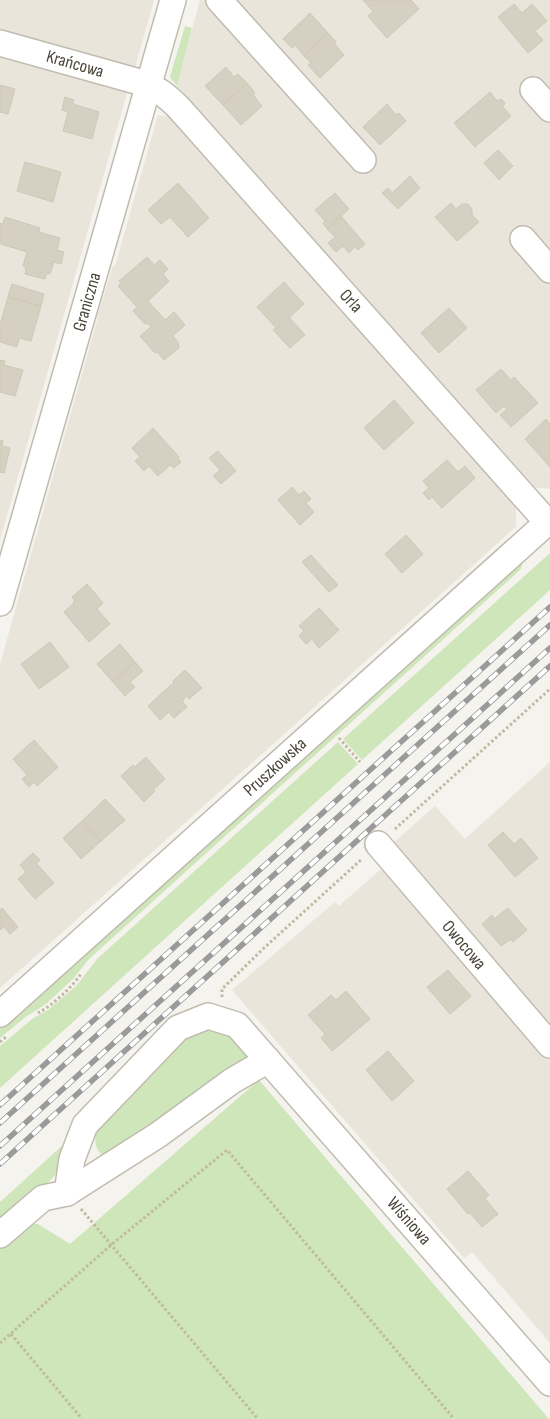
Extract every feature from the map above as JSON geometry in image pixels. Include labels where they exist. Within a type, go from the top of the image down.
[{"type":"street","name":"Graniczna","points":[[2,587],[173,0]]},
{"type":"street","points":[[219,0],[363,160]]},
{"type":"street","name":"Krańcowa","points":[[0,43],[149,86]]},
{"type":"street","name":"Orla","points":[[149,86],[161,92],[180,108],[549,521]]},
{"type":"street","points":[[533,90],[550,109]]},
{"type":"street","points":[[523,239],[550,270]]},
{"type":"street","name":"Pruszkowska","points":[[0,1014],[549,521]]},
{"type":"street","name":"Owocowa","points":[[378,844],[550,1046]]},
{"type":"street","name":"Wiśniowa","points":[[67,1193],[72,1159],[85,1125],[178,1028],[208,1016],[237,1025],[550,1383]]},
{"type":"street","points":[[0,1235],[43,1198],[67,1193],[158,1136],[232,1081],[268,1060]]},
{"type":"path","points":[[338,738],[360,762]]},
{"type":"path","points":[[0,1343],[111,1245],[227,1150],[454,1419]]},
{"type":"path","points":[[67,1193],[258,1419]]},
{"type":"path","points":[[11,1334],[82,1419]]},
{"type":"shaded area","points":[[0,0],[154,0],[135,68],[0,29]]},
{"type":"shaded area","points":[[200,0],[550,0],[550,489],[536,488],[177,86]]},
{"type":"shaded area","points":[[0,56],[127,93],[0,540]]},
{"type":"shaded area","points":[[158,115],[170,117],[516,506],[516,527],[0,988],[0,664],[97,316],[113,266],[115,266]]},
{"type":"shaded area","points":[[550,762],[550,1036],[391,845],[435,806],[465,839]]},
{"type":"shaded area","points":[[380,870],[389,870],[550,1060],[550,1343],[472,1252],[464,1258],[232,990],[335,902],[339,906]]},
{"type":"green space","points":[[185,26],[192,28],[177,86],[170,77]]},
{"type":"green space","points":[[550,553],[550,590],[362,760],[343,739]]},
{"type":"green space","points":[[521,559],[522,566],[520,570],[88,960],[74,978],[46,1004],[27,1016],[0,1038],[0,1026]]},
{"type":"green space","points":[[338,742],[358,764],[0,1088],[0,1046],[32,1019],[48,1010],[77,985],[97,959]]},
{"type":"green space","points":[[209,1027],[229,1033],[246,1050],[246,1059],[189,1107],[103,1156],[95,1141],[96,1130],[182,1034]]},
{"type":"green space","points":[[259,1080],[549,1419],[0,1419],[0,1243],[25,1224],[38,1224],[70,1244]]},
{"type":"green space","points":[[74,1135],[67,1162],[0,1229],[0,1202]]},
{"type":"building","points":[[363,0],[411,0],[419,9],[387,38],[368,16],[373,11]]},
{"type":"building","points":[[514,4],[522,13],[532,4],[547,21],[535,31],[543,40],[528,53],[498,17]]},
{"type":"building","points":[[310,13],[328,33],[304,56],[295,45],[292,48],[283,39]]},
{"type":"building","points":[[328,33],[344,55],[320,78],[308,65],[311,63],[304,56]]},
{"type":"building","points":[[226,67],[234,77],[238,74],[247,83],[223,105],[205,86]]},
{"type":"building","points":[[247,83],[255,93],[253,95],[262,106],[241,125],[223,105]]},
{"type":"building","points":[[0,85],[15,89],[8,114],[0,112]]},
{"type":"building","points":[[490,92],[497,101],[501,99],[505,103],[503,107],[511,116],[475,147],[454,123]]},
{"type":"building","points":[[65,97],[74,100],[73,104],[99,112],[92,139],[63,131],[68,112],[62,110]]},
{"type":"building","points":[[387,104],[396,115],[399,113],[406,121],[380,145],[363,127]]},
{"type":"building","points":[[498,150],[513,166],[499,180],[484,163]]},
{"type":"building","points":[[25,162],[61,172],[53,202],[17,191]]},
{"type":"building","points":[[410,176],[420,188],[398,209],[382,193],[388,188],[392,193]]},
{"type":"building","points":[[178,183],[209,218],[188,237],[170,217],[161,224],[148,210]]},
{"type":"building","points":[[335,193],[349,209],[327,229],[323,223],[325,221],[315,210]]},
{"type":"building","points":[[451,203],[456,209],[462,204],[468,204],[472,209],[472,215],[479,222],[457,241],[435,217]]},
{"type":"building","points":[[341,216],[365,244],[358,250],[355,247],[349,253],[343,246],[336,252],[328,243],[335,237],[327,229]]},
{"type":"building","points":[[5,217],[40,228],[39,232],[60,238],[57,250],[64,252],[61,264],[54,262],[50,274],[47,273],[45,279],[25,274],[26,267],[23,266],[27,252],[1,244],[0,223],[3,224]]},
{"type":"building","points":[[147,257],[154,265],[160,260],[168,269],[163,274],[169,281],[148,301],[165,320],[174,312],[185,325],[173,336],[178,342],[179,348],[164,360],[140,336],[151,327],[147,323],[145,324],[133,311],[137,307],[118,286],[121,283],[119,281]]},
{"type":"building","points":[[284,282],[304,304],[277,329],[257,307]]},
{"type":"building","points":[[12,284],[44,294],[41,306],[8,297]]},
{"type":"building","points":[[8,297],[41,306],[31,341],[19,338],[17,347],[0,342],[0,325]]},
{"type":"building","points":[[449,308],[467,328],[439,353],[421,333]]},
{"type":"building","points":[[289,317],[305,335],[290,348],[273,330],[277,329]]},
{"type":"building","points":[[0,360],[5,361],[4,365],[23,370],[15,396],[0,392]]},
{"type":"building","points":[[501,369],[511,380],[514,377],[538,403],[511,427],[500,415],[507,409],[504,406],[496,413],[476,390]]},
{"type":"building","points":[[394,400],[414,423],[384,450],[364,428]]},
{"type":"building","points":[[546,419],[550,424],[550,467],[525,439]]},
{"type":"building","points":[[153,428],[179,457],[181,462],[174,468],[170,465],[158,476],[149,466],[144,471],[135,461],[140,457],[132,448]]},
{"type":"building","points":[[0,440],[3,441],[2,446],[10,448],[4,473],[0,472]]},
{"type":"building","points":[[218,451],[236,471],[221,484],[213,476],[220,470],[209,458]]},
{"type":"building","points":[[447,460],[458,472],[465,466],[475,478],[442,508],[432,497],[429,500],[423,493],[429,488],[423,481]]},
{"type":"building","points":[[292,487],[299,495],[304,491],[311,499],[306,503],[314,512],[300,525],[278,500]]},
{"type":"building","points":[[406,535],[423,554],[402,573],[385,554]]},
{"type":"building","points":[[311,555],[338,585],[329,592],[302,562]]},
{"type":"building","points":[[87,584],[103,603],[97,609],[110,624],[89,642],[64,612],[74,603],[75,601],[72,597]]},
{"type":"building","points":[[319,608],[339,630],[319,648],[312,639],[306,644],[299,636],[304,631],[299,626]]},
{"type":"building","points":[[50,642],[69,667],[39,689],[21,664]]},
{"type":"building","points":[[120,644],[135,662],[113,682],[97,664]]},
{"type":"building","points":[[135,662],[143,671],[130,682],[135,687],[125,696],[113,682]]},
{"type":"building","points":[[185,670],[202,688],[189,699],[187,696],[182,701],[187,707],[174,718],[169,712],[160,720],[148,706]]},
{"type":"building","points":[[34,740],[58,767],[37,786],[34,782],[29,787],[22,779],[27,775],[13,759]]},
{"type":"building","points":[[146,757],[165,779],[144,802],[121,776]]},
{"type":"building","points":[[105,799],[125,820],[101,841],[82,821]]},
{"type":"building","points":[[82,821],[101,841],[81,859],[63,838]]},
{"type":"building","points":[[503,832],[514,844],[521,838],[538,858],[515,877],[488,845]]},
{"type":"building","points":[[33,853],[40,860],[36,863],[54,883],[35,899],[18,879],[26,872],[20,865]]},
{"type":"building","points":[[2,908],[18,927],[10,934],[4,927],[0,930],[0,910]]},
{"type":"building","points":[[508,908],[527,930],[513,942],[511,939],[501,946],[482,924],[492,915],[494,919]]},
{"type":"building","points":[[448,970],[471,996],[450,1014],[427,987]]},
{"type":"building","points":[[346,991],[370,1019],[332,1051],[321,1038],[325,1034],[308,1015],[331,995],[336,1000]]},
{"type":"building","points":[[388,1051],[414,1081],[392,1101],[366,1070]]},
{"type":"building","points":[[468,1171],[489,1195],[485,1199],[498,1214],[482,1227],[447,1189]]},
{"type":"railway","points":[[0,1105],[550,607]]},
{"type":"railway","points":[[0,1123],[550,625]]},
{"type":"railway","points":[[0,1146],[550,648]]},
{"type":"railway","points":[[0,1164],[550,666]]}]
